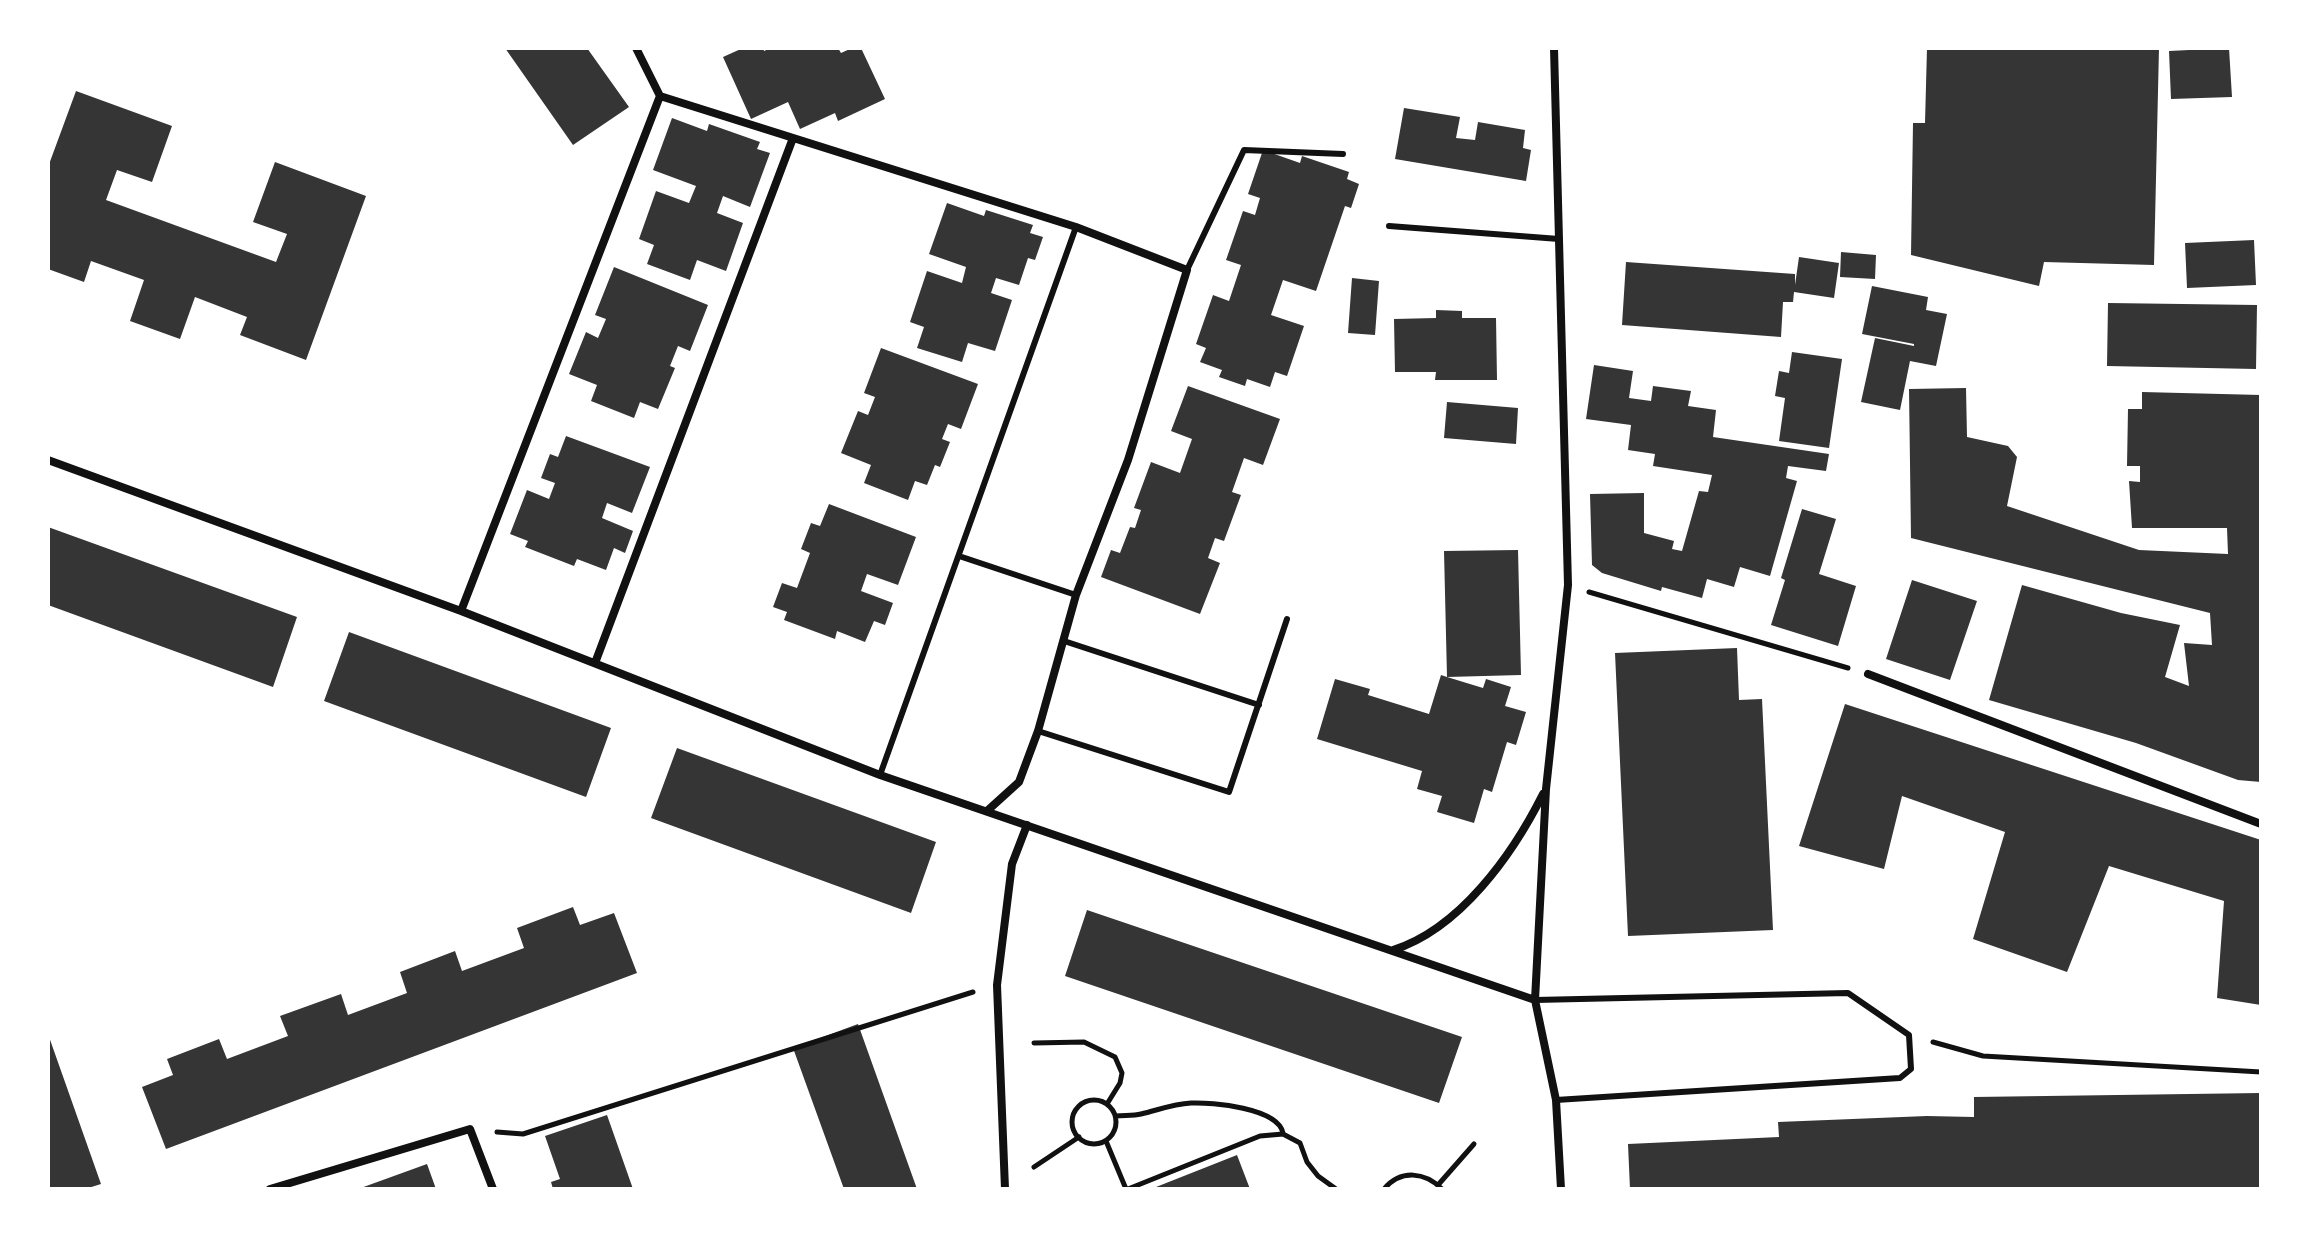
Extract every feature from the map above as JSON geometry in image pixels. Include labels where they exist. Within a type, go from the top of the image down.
[{"type":"street","points":[[636,48],[660,96],[1076,227],[1187,270],[1128,460],[1076,595],[1038,731],[1019,782],[987,811]]},
{"type":"street","points":[[1554,48],[1568,585],[1546,789],[1535,1000],[1556,1100],[1561,1189]]},
{"type":"street","points":[[461,611],[660,96]]},
{"type":"street","points":[[595,663],[793,138]]},
{"type":"street","points":[[48,460],[461,611],[880,775],[1535,1000]]},
{"type":"street","points":[[1868,674],[2261,824]]},
{"type":"street","points":[[1392,951],[1411,945],[1431,933],[1470,899],[1528,825],[1546,789]]},
{"type":"street","points":[[1005,1189],[997,985],[1012,864],[1027,825]]},
{"type":"street","points":[[270,1189],[470,1129],[493,1189]]},
{"type":"lane","points":[[1187,270],[1244,150],[1343,154]]},
{"type":"lane","points":[[1389,226],[1559,239]]},
{"type":"lane","points":[[880,775],[1076,227]]},
{"type":"lane","points":[[959,556],[1076,595]]},
{"type":"lane","points":[[1038,731],[1229,792],[1287,619]]},
{"type":"lane","points":[[1064,641],[1259,705]]},
{"type":"lane","points":[[1535,1000],[1848,993],[1909,1035],[1911,1069],[1900,1078],[1556,1100]]},
{"type":"path","points":[[1568,585],[1868,674]]},
{"type":"path","points":[[470,1129],[523,1134],[997,985]]},
{"type":"path","points":[[1909,1035],[1983,1056],[2261,1072]]},
{"type":"path","points":[[1034,1043],[1084,1042],[1115,1057],[1122,1073],[1120,1083],[1107,1104]]},
{"type":"path","points":[[1094,1100],[1107,1104],[1116,1116],[1115,1130],[1106,1141],[1092,1144],[1079,1137],[1072,1125],[1080,1105],[1094,1100]]},
{"type":"path","points":[[1116,1116],[1192,1103],[1230,1106],[1257,1112],[1274,1120],[1282,1127],[1283,1134]]},
{"type":"path","points":[[1106,1141],[1127,1189],[1260,1136],[1283,1134],[1300,1143],[1307,1162],[1318,1176],[1336,1189]]},
{"type":"path","points":[[1034,1167],[1079,1137]]},
{"type":"path","points":[[1384,1189],[1399,1177],[1410,1174],[1422,1175],[1440,1187],[1474,1144]]},
{"type":"building","points":[[505,48],[587,48],[629,107],[573,145]]},
{"type":"building","points":[[743,48],[763,48],[764,51],[771,48],[838,48],[841,53],[861,48],[885,99],[838,121],[835,113],[800,129],[788,102],[751,119],[723,57]]},
{"type":"building","points":[[1927,48],[2159,48],[2154,265],[2044,262],[2039,286],[1911,255],[1913,123],[1925,123]]},
{"type":"building","points":[[2229,48],[2232,97],[2171,99],[2169,51]]},
{"type":"building","points":[[76,91],[172,126],[152,182],[117,170],[106,200],[276,262],[287,234],[253,222],[275,162],[366,196],[306,360],[240,335],[247,317],[195,297],[180,339],[130,321],[144,280],[91,261],[84,282],[48,269],[48,167]]},
{"type":"building","points":[[1404,108],[1460,117],[1456,138],[1475,140],[1478,122],[1525,130],[1523,148],[1531,150],[1526,181],[1395,159]]},
{"type":"building","points":[[672,118],[707,131],[709,124],[760,142],[757,149],[770,153],[750,207],[723,196],[717,213],[743,223],[726,271],[697,260],[690,280],[647,264],[654,245],[639,239],[656,191],[689,203],[696,186],[653,170]]},
{"type":"building","points":[[1263,150],[1300,163],[1302,156],[1349,172],[1347,179],[1359,184],[1351,208],[1345,206],[1316,291],[1283,280],[1271,315],[1304,326],[1287,376],[1275,372],[1270,387],[1247,379],[1245,386],[1219,377],[1222,370],[1200,362],[1206,348],[1196,344],[1213,295],[1229,301],[1241,265],[1226,260],[1243,211],[1255,215],[1260,198],[1248,194]]},
{"type":"building","points":[[947,203],[984,216],[986,210],[1033,225],[1030,233],[1043,237],[1035,260],[1028,258],[1019,285],[996,278],[991,293],[1012,300],[995,351],[968,343],[962,362],[917,348],[924,327],[910,322],[927,271],[962,283],[966,267],[929,254]]},
{"type":"building","points":[[2254,240],[2256,285],[2187,288],[2185,243]]},
{"type":"building","points":[[1841,252],[1876,255],[1875,279],[1840,277]]},
{"type":"building","points":[[1799,257],[1839,263],[1834,298],[1794,292],[1793,302],[1783,302],[1781,337],[1622,325],[1626,262],[1795,274],[1795,285]]},
{"type":"building","points":[[614,267],[708,305],[690,351],[678,346],[670,366],[675,368],[658,409],[640,402],[634,418],[591,401],[597,385],[569,374],[586,332],[598,338],[606,319],[595,315]]},
{"type":"building","points":[[1352,278],[1379,281],[1375,335],[1348,333]]},
{"type":"building","points":[[1872,286],[1928,297],[1926,310],[1947,314],[1936,366],[1910,361],[1900,410],[1861,402],[1875,338],[1914,346],[1862,334]]},
{"type":"building","points":[[2108,303],[2257,305],[2256,369],[2107,366]]},
{"type":"building","points":[[1436,310],[1462,311],[1462,318],[1496,318],[1497,380],[1435,380],[1436,372],[1395,372],[1394,319],[1436,318]]},
{"type":"building","points":[[881,348],[978,384],[961,429],[948,424],[942,439],[950,442],[940,467],[935,465],[927,485],[915,481],[908,500],[864,483],[871,465],[841,453],[858,411],[868,415],[875,397],[864,393]]},
{"type":"building","points":[[1792,352],[1842,359],[1829,448],[1779,441],[1785,398],[1775,396],[1779,371],[1789,373]]},
{"type":"building","points":[[1594,365],[1633,371],[1629,398],[1651,401],[1653,386],[1691,391],[1688,406],[1716,410],[1713,437],[1829,454],[1826,471],[1788,466],[1786,478],[1797,481],[1770,576],[1740,567],[1734,587],[1707,579],[1702,598],[1662,587],[1661,591],[1602,573],[1592,565],[1590,494],[1644,493],[1644,533],[1674,541],[1672,549],[1682,551],[1699,491],[1708,492],[1712,475],[1653,466],[1655,454],[1628,450],[1631,425],[1586,419]]},
{"type":"building","points":[[1188,386],[1280,419],[1263,465],[1244,458],[1232,492],[1241,495],[1224,541],[1215,538],[1208,558],[1220,563],[1200,614],[1101,577],[1111,550],[1120,553],[1130,527],[1135,528],[1141,510],[1134,508],[1151,462],[1180,473],[1192,439],[1171,431]]},
{"type":"building","points":[[1966,388],[1967,437],[2008,446],[2017,457],[2007,506],[2139,550],[2228,554],[2227,528],[2132,528],[2129,481],[2140,482],[2140,466],[2127,466],[2128,409],[2142,409],[2142,392],[2261,395],[2261,782],[2238,780],[2136,743],[1989,700],[2022,585],[2121,613],[2180,625],[2165,677],[2189,686],[2184,643],[2212,645],[2210,613],[1911,538],[1909,389]]},
{"type":"building","points":[[1447,402],[1518,408],[1516,444],[1444,438]]},
{"type":"building","points":[[566,436],[650,467],[632,513],[607,503],[602,518],[633,531],[625,553],[614,548],[606,570],[577,559],[574,566],[525,547],[528,541],[510,534],[527,490],[549,499],[555,483],[541,478],[550,454],[558,457]]},
{"type":"building","points":[[829,504],[916,537],[898,585],[867,574],[861,591],[893,603],[885,625],[874,621],[865,642],[837,631],[835,639],[784,620],[787,612],[773,607],[782,583],[797,588],[810,553],[801,549],[811,523],[820,526]]},
{"type":"building","points":[[1802,509],[1836,519],[1819,574],[1856,586],[1838,646],[1771,625],[1785,580],[1781,578]]},
{"type":"building","points":[[48,527],[297,617],[273,687],[48,605]]},
{"type":"building","points":[[1518,550],[1521,675],[1447,677],[1444,551]]},
{"type":"building","points":[[1912,580],[1977,601],[1950,680],[1886,659]]},
{"type":"building","points":[[349,632],[611,728],[586,797],[324,701]]},
{"type":"building","points":[[1737,648],[1739,700],[1762,699],[1773,930],[1628,936],[1615,653]]},
{"type":"building","points":[[1441,675],[1483,688],[1486,679],[1511,687],[1505,706],[1526,712],[1516,745],[1507,742],[1492,792],[1484,789],[1474,823],[1437,812],[1442,796],[1417,789],[1422,771],[1317,739],[1335,679],[1370,689],[1368,695],[1429,714]]},
{"type":"building","points":[[1845,704],[2261,840],[2261,1005],[2217,998],[2224,901],[2109,866],[2067,972],[1973,939],[2005,832],[1902,796],[1884,869],[1799,846]]},
{"type":"building","points":[[677,748],[936,842],[911,913],[651,818]]},
{"type":"building","points":[[573,907],[580,925],[614,913],[637,973],[166,1149],[142,1087],[173,1075],[167,1059],[219,1039],[227,1059],[288,1036],[280,1016],[341,994],[348,1015],[407,993],[400,972],[455,951],[462,971],[524,948],[517,928]]},
{"type":"building","points":[[1087,910],[1462,1037],[1439,1103],[1065,976]]},
{"type":"building","points":[[858,1024],[917,1189],[844,1189],[793,1048]]},
{"type":"building","points":[[48,1034],[101,1184],[85,1189],[48,1189]]},
{"type":"building","points":[[2261,1093],[2261,1189],[1630,1189],[1628,1144],[1779,1137],[1778,1122],[1974,1117],[1974,1097]]},
{"type":"building","points":[[607,1115],[633,1189],[553,1189],[551,1182],[560,1179],[545,1136]]},
{"type":"building","points":[[1237,1155],[1250,1189],[1151,1189]]},
{"type":"building","points":[[427,1164],[436,1189],[358,1189]]}]
